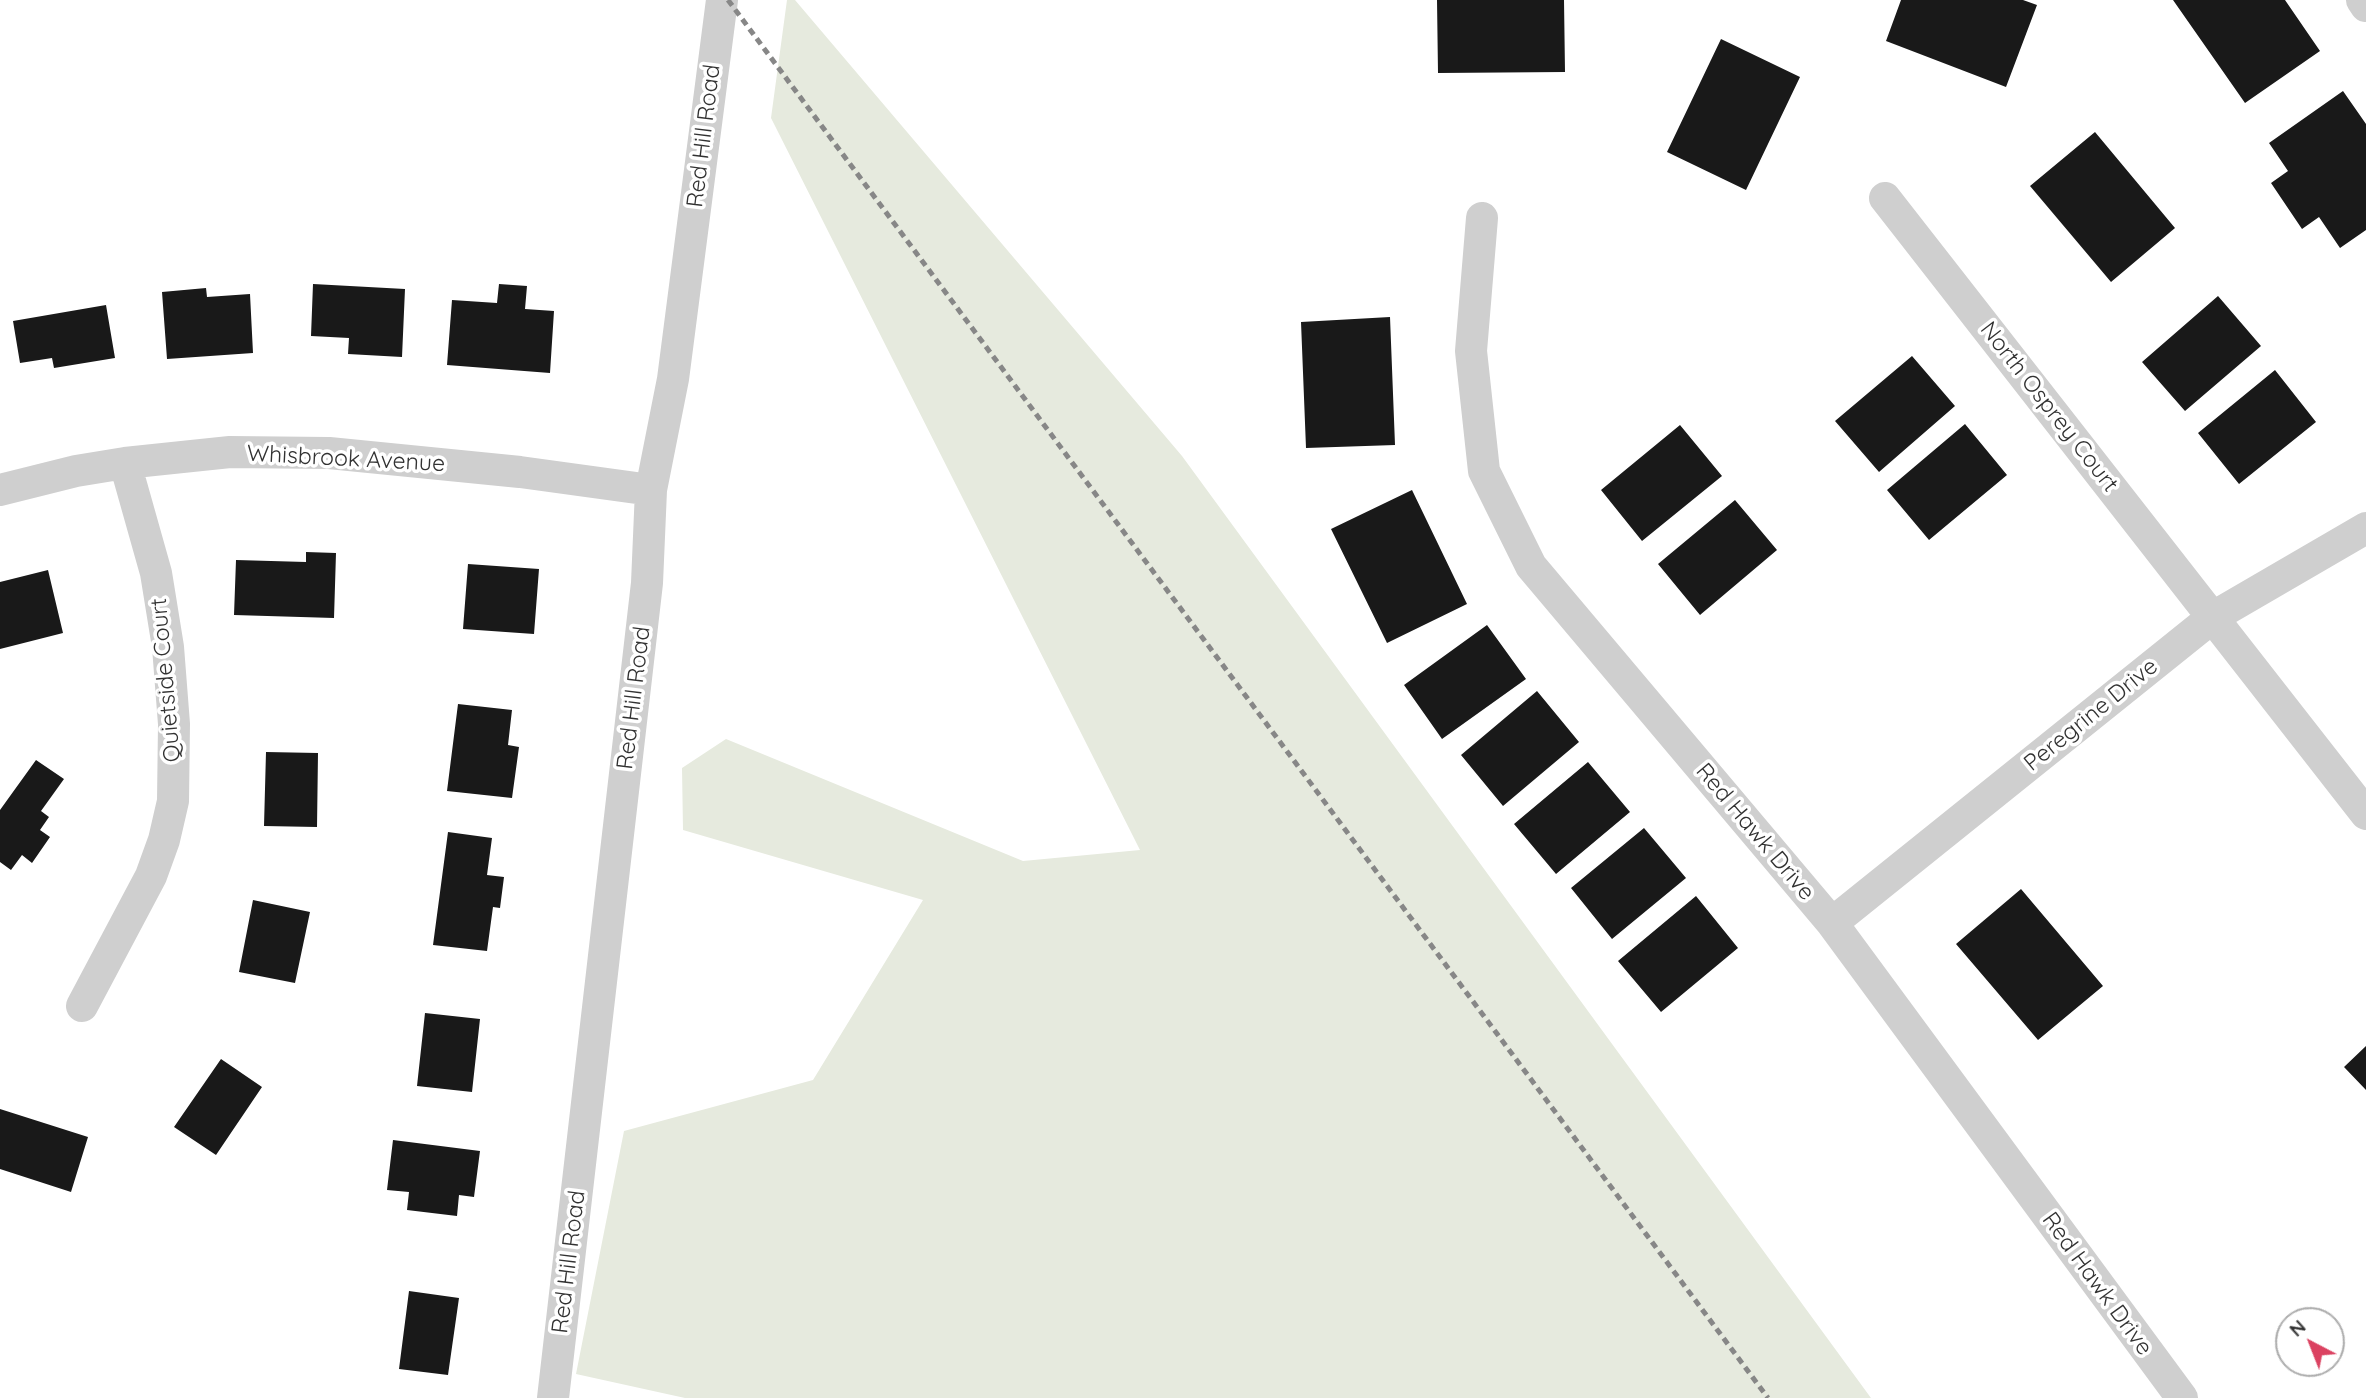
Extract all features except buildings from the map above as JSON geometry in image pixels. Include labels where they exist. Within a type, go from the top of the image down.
[{"type":"street","name":"Red Hill Road","points":[[553,1398],[648,583],[652,490],[673,379],[722,0]]},
{"type":"street","points":[[2362,0],[2366,6]]},
{"type":"street","name":"North Osprey Court","points":[[1885,198],[2366,814]]},
{"type":"street","name":"Red Hawk Drive","points":[[1482,218],[1471,351],[1484,471],[1531,566],[1832,923],[2182,1398]]},
{"type":"street","name":"Whisbrook Avenue","points":[[0,490],[76,471],[230,452],[329,453],[520,472],[652,490]]},
{"type":"street","name":"Quietside Court","points":[[82,1006],[151,876],[164,840],[173,802],[174,724],[168,647],[156,573],[125,463]]},
{"type":"street","name":"Peregrine Drive","points":[[1832,923],[2213,617],[2366,528]]},
{"type":"shaded area","points":[[787,0],[795,0],[1182,456],[1871,1398],[685,1398],[576,1374],[624,1131],[813,1080],[923,900],[683,830],[682,768],[726,739],[1023,861],[1140,850],[771,118]]},
{"type":"railway","points":[[728,0],[1768,1398]]}]
